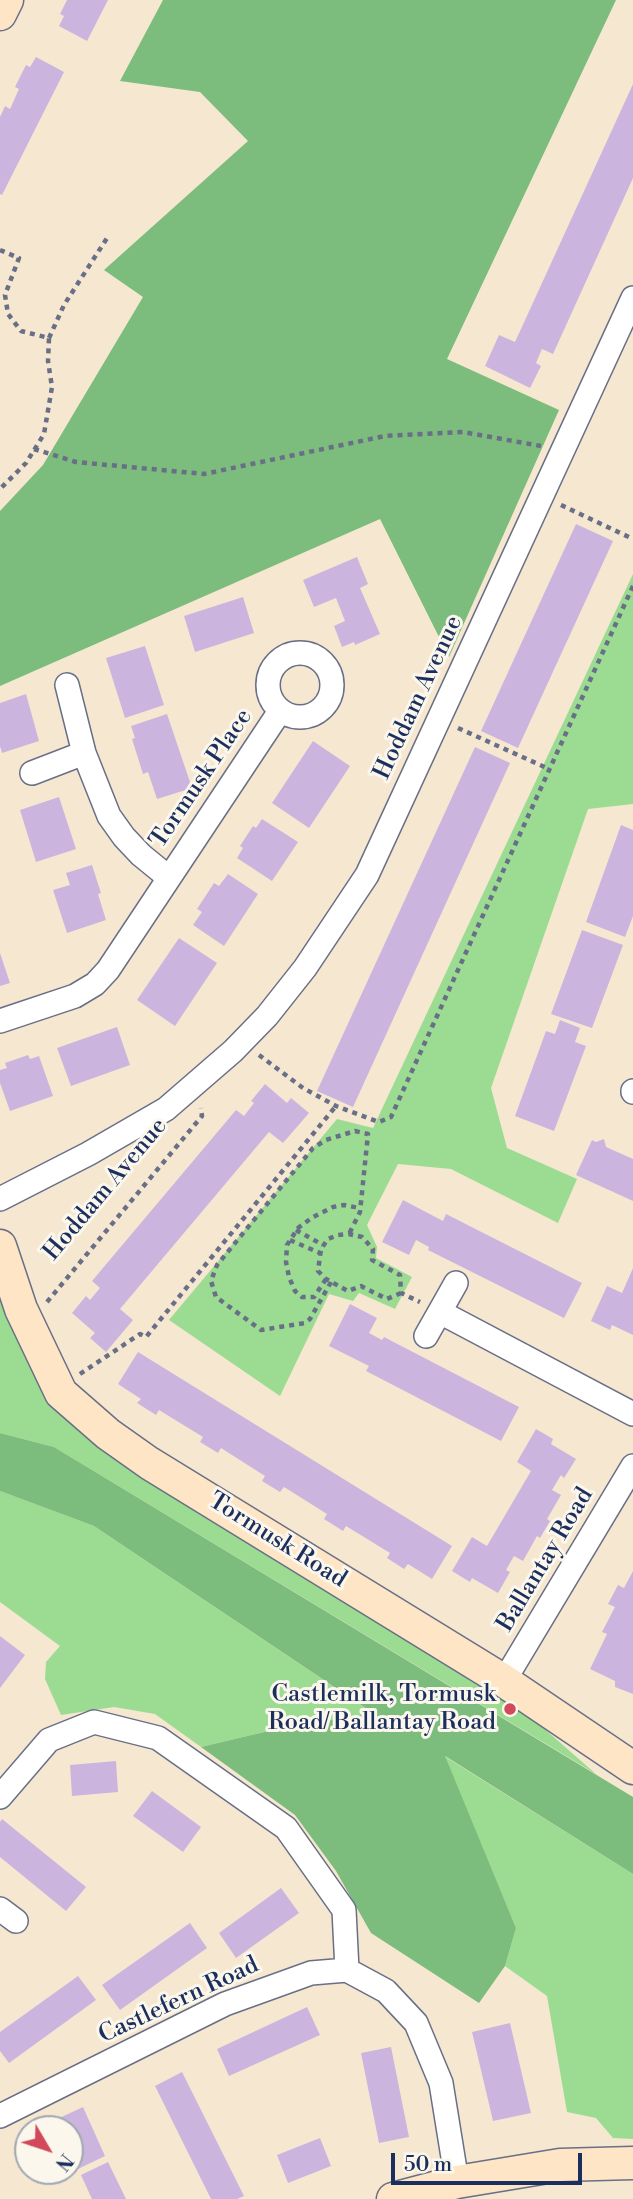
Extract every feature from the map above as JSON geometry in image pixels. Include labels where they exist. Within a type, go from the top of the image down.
[{"type":"street","points":[[0,14],[7,0]]},
{"type":"street","name":"Hoddam Avenue","points":[[0,1199],[88,1154],[166,1109],[242,1042],[267,1016],[305,968],[367,875],[633,298]]},
{"type":"street","name":"Tormusk Place","points":[[67,685],[84,753],[109,816],[141,855],[168,877]]},
{"type":"street","name":"Tormusk Place","points":[[0,1021],[75,996],[95,984],[108,970],[280,711]]},
{"type":"street","points":[[32,773],[84,753]]},
{"type":"street","name":"Tormusk Road","points":[[0,1246],[28,1324],[58,1388],[108,1434],[149,1463],[504,1681],[633,1768]]},
{"type":"street","points":[[426,1336],[456,1283]]},
{"type":"street","points":[[440,1311],[633,1414]]},
{"type":"street","name":"Ballantay Road","points":[[504,1681],[633,1466]]},
{"type":"street","points":[[0,1797],[49,1741],[94,1722],[158,1738],[286,1828],[344,1910],[347,1970],[386,1991],[416,2022],[441,2082],[457,2182]]},
{"type":"street","name":"Castlefern Road","points":[[0,2116],[225,2004],[311,1973],[347,1970]]},
{"type":"street","points":[[393,2199],[457,2182],[560,2165],[633,2163]]},
{"type":"path","points":[[0,489],[26,463],[44,434],[52,387],[48,361],[52,325],[109,235]]},
{"type":"path","points":[[0,250],[19,258],[5,295],[8,314],[21,331],[49,338]]},
{"type":"path","points":[[34,449],[76,462],[204,474],[385,436],[463,432],[562,450]]},
{"type":"path","points":[[541,496],[633,539]]},
{"type":"path","points":[[242,1042],[303,1088],[336,1106],[379,1122],[391,1117],[633,586]]},
{"type":"path","points":[[438,719],[550,769]]},
{"type":"path","name":"Hoddam Avenue","points":[[28,1324],[202,1116],[196,1083]]},
{"type":"path","points":[[58,1388],[140,1334],[146,1337],[336,1106]]},
{"type":"path","points":[[331,1282],[310,1320],[261,1331],[216,1297],[212,1281],[218,1265],[313,1148],[326,1140],[355,1130],[368,1134],[360,1212],[349,1234]]},
{"type":"path","points":[[326,1279],[314,1297],[302,1297],[295,1291],[286,1262],[287,1245],[296,1230],[313,1217],[333,1207],[344,1205],[359,1208]]},
{"type":"path","points":[[296,1230],[323,1245]]},
{"type":"path","points":[[401,1293],[400,1275],[372,1260],[373,1249],[362,1237],[349,1234],[328,1239],[323,1245],[318,1271],[331,1282],[348,1291],[361,1286],[387,1299],[401,1293],[440,1311]]},
{"type":"path","points":[[290,1240],[320,1253]]},
{"type":"green space","points":[[163,0],[616,0],[447,359],[559,410],[449,657],[380,519],[0,686],[0,511],[43,465],[143,297],[104,270],[248,141],[200,92],[120,81]]},
{"type":"green space","points":[[633,574],[633,804],[588,809],[491,1088],[507,1148],[577,1179],[558,1223],[451,1169],[398,1164],[367,1225],[377,1247],[376,1258],[412,1277],[395,1309],[359,1293],[353,1301],[329,1294],[280,1396],[169,1320],[337,1119],[373,1128]]},
{"type":"green space","points":[[0,1292],[28,1361],[68,1421],[100,1448],[524,1711],[596,1774],[54,1447],[0,1433]]},
{"type":"green space","points":[[0,1433],[54,1447],[633,1797],[633,1874],[445,1756],[516,1928],[505,1966],[479,2003],[371,1933],[336,1871],[295,1815],[201,1747],[277,1729],[373,1713],[94,1526],[0,1491]]},
{"type":"green space","points":[[0,1491],[94,1526],[374,1714],[277,1729],[201,1747],[155,1714],[114,1707],[61,1715],[45,1679],[46,1662],[60,1646],[0,1602]]},
{"type":"green space","points":[[444,1756],[633,1874],[633,2139],[613,2138],[596,2118],[567,2112],[547,1996],[505,1966],[516,1928]]},
{"type":"building","points":[[67,0],[108,0],[87,41],[59,26],[64,16],[60,14]]},
{"type":"building","points":[[36,57],[64,72],[2,195],[0,117],[5,106],[10,109],[19,89],[15,87],[26,65],[30,67]]},
{"type":"building","points":[[633,84],[633,178],[553,354],[542,349],[536,363],[541,366],[530,388],[485,366],[499,335],[515,342]]},
{"type":"building","points":[[576,524],[613,541],[518,748],[481,731]]},
{"type":"building","points":[[357,557],[368,584],[360,588],[380,634],[355,645],[354,642],[342,647],[334,626],[345,621],[336,598],[314,607],[303,580]]},
{"type":"building","points":[[243,597],[254,633],[195,652],[184,616]]},
{"type":"building","points":[[145,646],[164,705],[125,718],[106,658]]},
{"type":"building","points":[[26,694],[39,741],[2,753],[0,703]]},
{"type":"building","points":[[167,714],[192,788],[157,799],[148,772],[143,774],[132,739],[135,738],[131,726]]},
{"type":"building","points":[[313,741],[350,766],[309,828],[272,803]]},
{"type":"building","points":[[475,747],[510,763],[353,1107],[317,1091]]},
{"type":"building","points":[[59,797],[76,849],[36,862],[20,810]]},
{"type":"building","points":[[262,819],[298,842],[272,881],[237,858],[243,848],[240,846],[253,826],[256,828]]},
{"type":"building","points":[[621,825],[633,830],[633,916],[625,937],[586,922]]},
{"type":"building","points":[[92,865],[106,920],[67,933],[53,890],[70,885],[66,873]]},
{"type":"building","points":[[228,874],[258,894],[224,946],[193,925],[202,912],[197,909],[214,883],[219,886]]},
{"type":"building","points":[[582,930],[623,945],[592,1028],[551,1014]]},
{"type":"building","points":[[179,938],[217,963],[175,1026],[137,1000]]},
{"type":"building","points":[[0,953],[10,983],[0,986]]},
{"type":"building","points":[[560,1020],[580,1028],[575,1042],[586,1046],[554,1131],[515,1116],[546,1031],[555,1034]]},
{"type":"building","points":[[117,1027],[130,1065],[71,1086],[57,1048]]},
{"type":"building","points":[[28,1055],[30,1059],[39,1056],[53,1096],[10,1111],[0,1083],[0,1070],[7,1068],[5,1063]]},
{"type":"building","points":[[265,1084],[287,1103],[291,1098],[309,1113],[283,1143],[269,1132],[120,1309],[133,1320],[106,1352],[90,1338],[95,1333],[72,1313],[86,1296],[90,1300],[100,1288],[92,1281],[236,1110],[244,1116],[254,1103],[251,1101]]},
{"type":"building","points":[[604,1139],[606,1147],[633,1159],[633,1201],[576,1175],[592,1140],[596,1142]]},
{"type":"building","points":[[403,1200],[443,1221],[446,1214],[582,1283],[564,1318],[428,1250],[429,1247],[416,1240],[409,1255],[382,1242]]},
{"type":"building","points":[[633,1268],[633,1335],[612,1325],[610,1330],[591,1321],[607,1286],[622,1293]]},
{"type":"building","points":[[350,1304],[377,1318],[369,1333],[382,1340],[384,1337],[519,1407],[501,1441],[366,1371],[369,1366],[329,1346]]},
{"type":"building","points":[[138,1352],[452,1546],[432,1579],[408,1564],[404,1569],[387,1558],[390,1553],[346,1526],[343,1531],[324,1519],[327,1514],[284,1487],[280,1492],[262,1481],[265,1476],[221,1448],[218,1453],[200,1442],[203,1437],[159,1410],[156,1415],[137,1403],[141,1399],[118,1384]]},
{"type":"building","points":[[536,1429],[553,1439],[551,1444],[576,1459],[564,1478],[561,1475],[552,1490],[561,1495],[547,1519],[550,1521],[540,1538],[537,1536],[523,1561],[514,1556],[506,1570],[510,1572],[498,1593],[472,1578],[470,1582],[452,1571],[472,1537],[487,1546],[531,1471],[517,1462]]},
{"type":"building","points":[[633,1571],[633,1694],[615,1687],[615,1681],[590,1669],[607,1634],[602,1632],[615,1607],[608,1604],[618,1585],[624,1588]]},
{"type":"building","points":[[0,1636],[25,1655],[0,1688]]},
{"type":"building","points":[[116,1761],[118,1792],[72,1796],[70,1765]]},
{"type":"building","points":[[152,1791],[201,1827],[183,1852],[133,1816]]},
{"type":"building","points":[[2,1819],[86,1887],[66,1911],[0,1857]]},
{"type":"building","points":[[281,1888],[299,1913],[236,1958],[219,1933]]},
{"type":"building","points":[[190,1923],[207,1948],[120,2010],[102,1985]]},
{"type":"building","points":[[78,1976],[96,2000],[9,2063],[0,2051],[0,2032]]},
{"type":"building","points":[[307,2007],[320,2035],[229,2076],[217,2049]]},
{"type":"building","points":[[510,2023],[531,2113],[493,2121],[472,2032]]},
{"type":"building","points":[[391,2047],[409,2137],[379,2143],[361,2053]]},
{"type":"building","points":[[182,2072],[244,2196],[237,2199],[211,2199],[155,2086]]},
{"type":"building","points":[[83,2107],[105,2156],[84,2166],[84,2115],[66,2115]]},
{"type":"building","points":[[320,2138],[331,2166],[288,2183],[277,2155]]},
{"type":"building","points":[[108,2162],[126,2199],[92,2199],[84,2182],[84,2174]]},
{"type":"place","name":"Castlemilk, Tormusk Road/ Ballantay Road","points":[[510,1709]]}]
